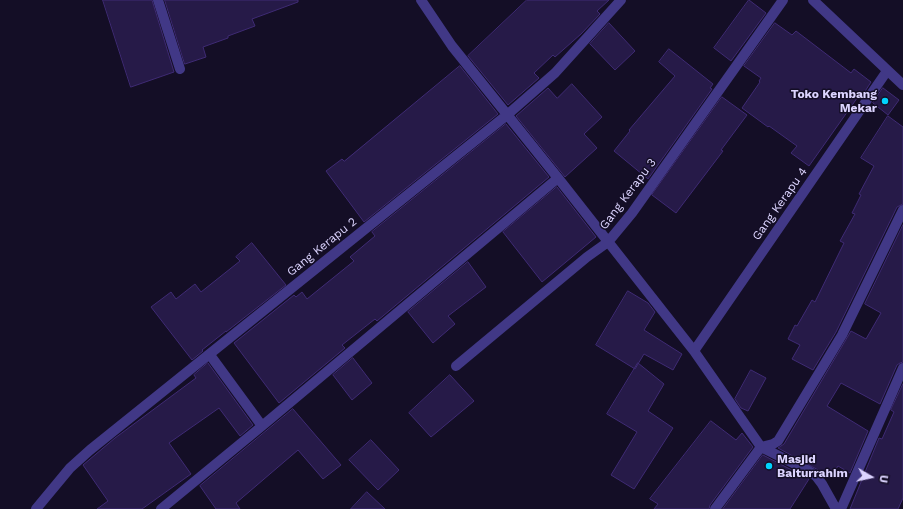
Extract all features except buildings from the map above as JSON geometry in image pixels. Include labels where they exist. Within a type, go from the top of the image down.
[{"type":"street","points":[[158,0],[180,69]]},
{"type":"street","points":[[421,0],[452,46],[694,351],[761,447],[816,476],[836,509]]},
{"type":"street","name":"Gang Kerapu 2","points":[[36,509],[70,468],[507,115],[555,73],[621,0]]},
{"type":"street","name":"Gang Kerapu 3","points":[[456,366],[587,257],[608,242],[632,213],[783,0]]},
{"type":"street","points":[[813,0],[903,85]]},
{"type":"street","name":"Gang Kerapu 4","points":[[694,351],[888,71]]},
{"type":"street","points":[[161,509],[558,178]]},
{"type":"street","points":[[715,509],[761,447],[778,441],[842,335],[903,210]]},
{"type":"street","points":[[210,355],[262,426]]},
{"type":"street","points":[[841,509],[903,368]]},
{"type":"place","name":"Toko Kembang Mekar","points":[[885,101]]},
{"type":"place","name":"Masjid Baiturrahim","points":[[769,466]]}]
